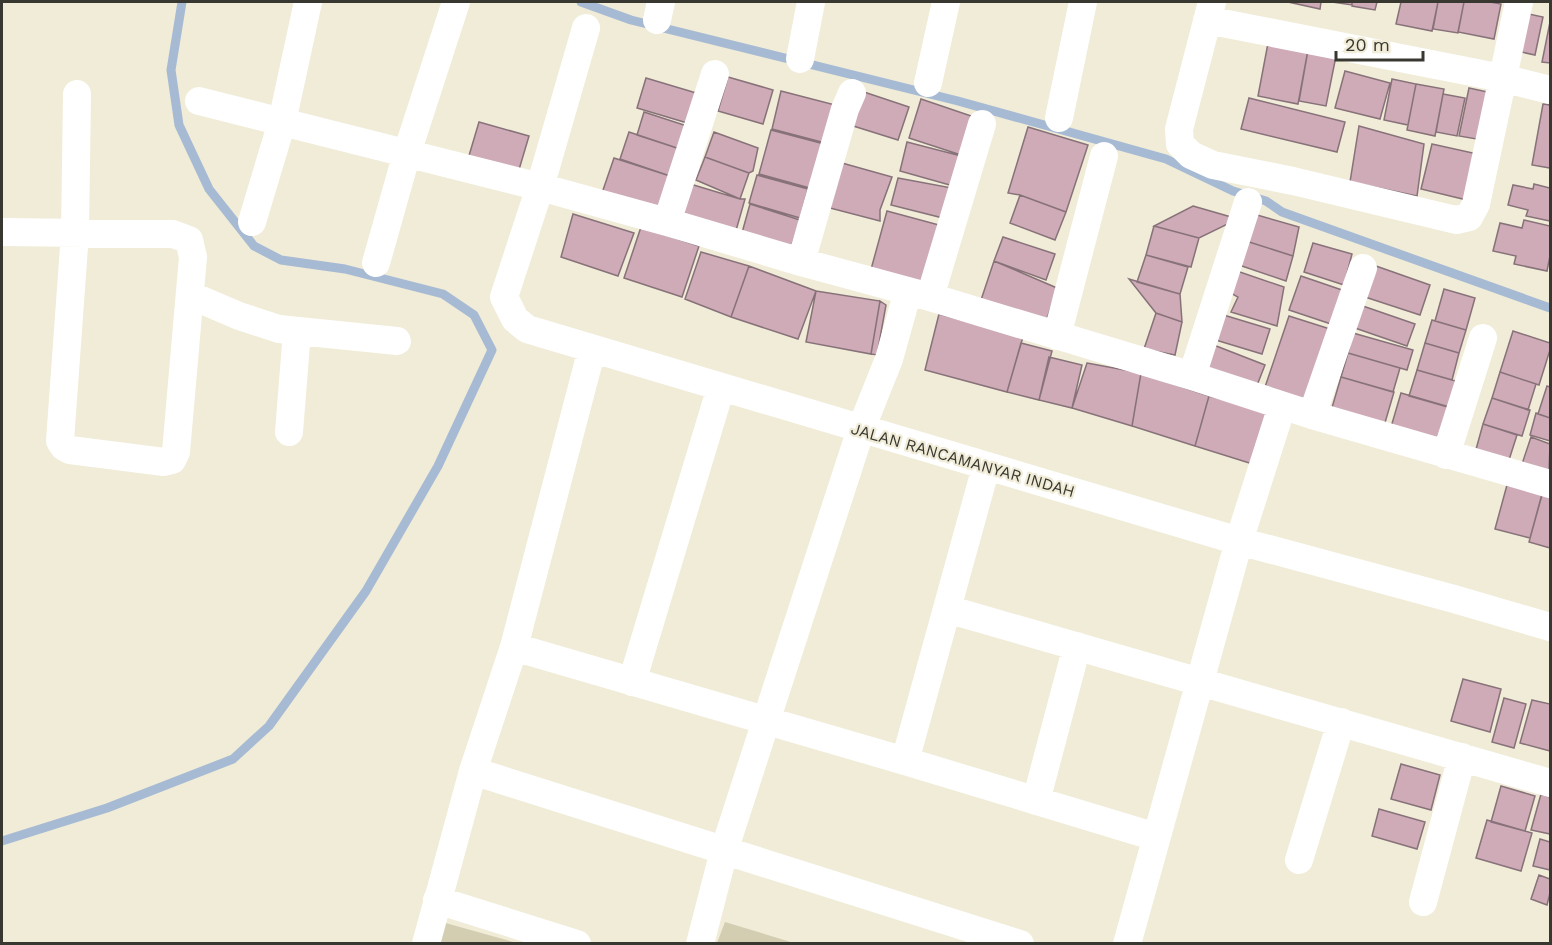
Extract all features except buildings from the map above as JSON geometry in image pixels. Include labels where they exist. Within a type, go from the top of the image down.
[{"type":"street","points":[[252,222],[282,122],[308,2]]},
{"type":"street","points":[[376,263],[406,153],[456,2]]},
{"type":"street","points":[[800,59],[811,2]]},
{"type":"street","points":[[928,83],[946,2]]},
{"type":"street","points":[[1059,118],[1083,2]]},
{"type":"street","points":[[1518,2],[1502,78],[1476,204],[1469,217],[1456,220],[1293,181],[1213,165],[1191,155],[1180,144],[1179,129],[1209,11],[1502,78],[1551,90]]},
{"type":"street","points":[[540,187],[586,28]]},
{"type":"street","points":[[667,222],[715,74]]},
{"type":"street","points":[[801,262],[845,109],[852,93]]},
{"type":"street","points":[[2,232],[75,233],[173,234],[189,240],[193,257],[176,452],[172,460],[164,462],[70,450],[63,447],[60,441],[75,233],[76,94]]},
{"type":"street","points":[[199,101],[540,187],[667,222],[919,294],[1192,375],[1282,406],[1551,484]]},
{"type":"street","points":[[700,944],[724,851],[861,429],[889,359],[919,294],[982,124]]},
{"type":"street","points":[[1057,336],[1104,156]]},
{"type":"street","name":"JALAN RANCAMANYAR INDAH","points":[[540,187],[504,297],[515,319],[527,329],[1239,541],[1551,627]]},
{"type":"street","points":[[1192,375],[1248,202]]},
{"type":"street","points":[[1312,415],[1363,268]]},
{"type":"street","points":[[190,295],[239,316],[279,329],[397,341]]},
{"type":"street","points":[[289,432],[297,331]]},
{"type":"street","points":[[1446,455],[1483,338]]},
{"type":"street","points":[[426,944],[473,771],[514,647],[592,349]]},
{"type":"street","points":[[632,682],[721,387]]},
{"type":"street","points":[[1127,944],[1239,541],[1282,406]]},
{"type":"street","points":[[905,761],[986,466]]},
{"type":"street","points":[[947,609],[1551,783]]},
{"type":"street","points":[[1036,801],[1077,646]]},
{"type":"street","points":[[514,647],[1156,837]]},
{"type":"street","points":[[1299,860],[1341,722]]},
{"type":"street","points":[[1423,902],[1462,757]]},
{"type":"street","points":[[473,771],[1020,944]]},
{"type":"street","points":[[437,900],[577,944]]},
{"type":"shaded area","points":[[442,922],[517,943],[436,944]]},
{"type":"shaded area","points":[[725,922],[794,943],[717,943]]},
{"type":"waterway","points":[[2,841],[107,808],[233,759],[269,726],[366,591],[438,466],[492,350],[474,315],[443,294],[345,269],[281,260],[254,246],[209,189],[179,125],[171,70],[182,2]]},
{"type":"waterway","points":[[581,2],[631,20],[958,101],[1166,159],[1233,191],[1266,201],[1282,212],[1550,308]]}]
